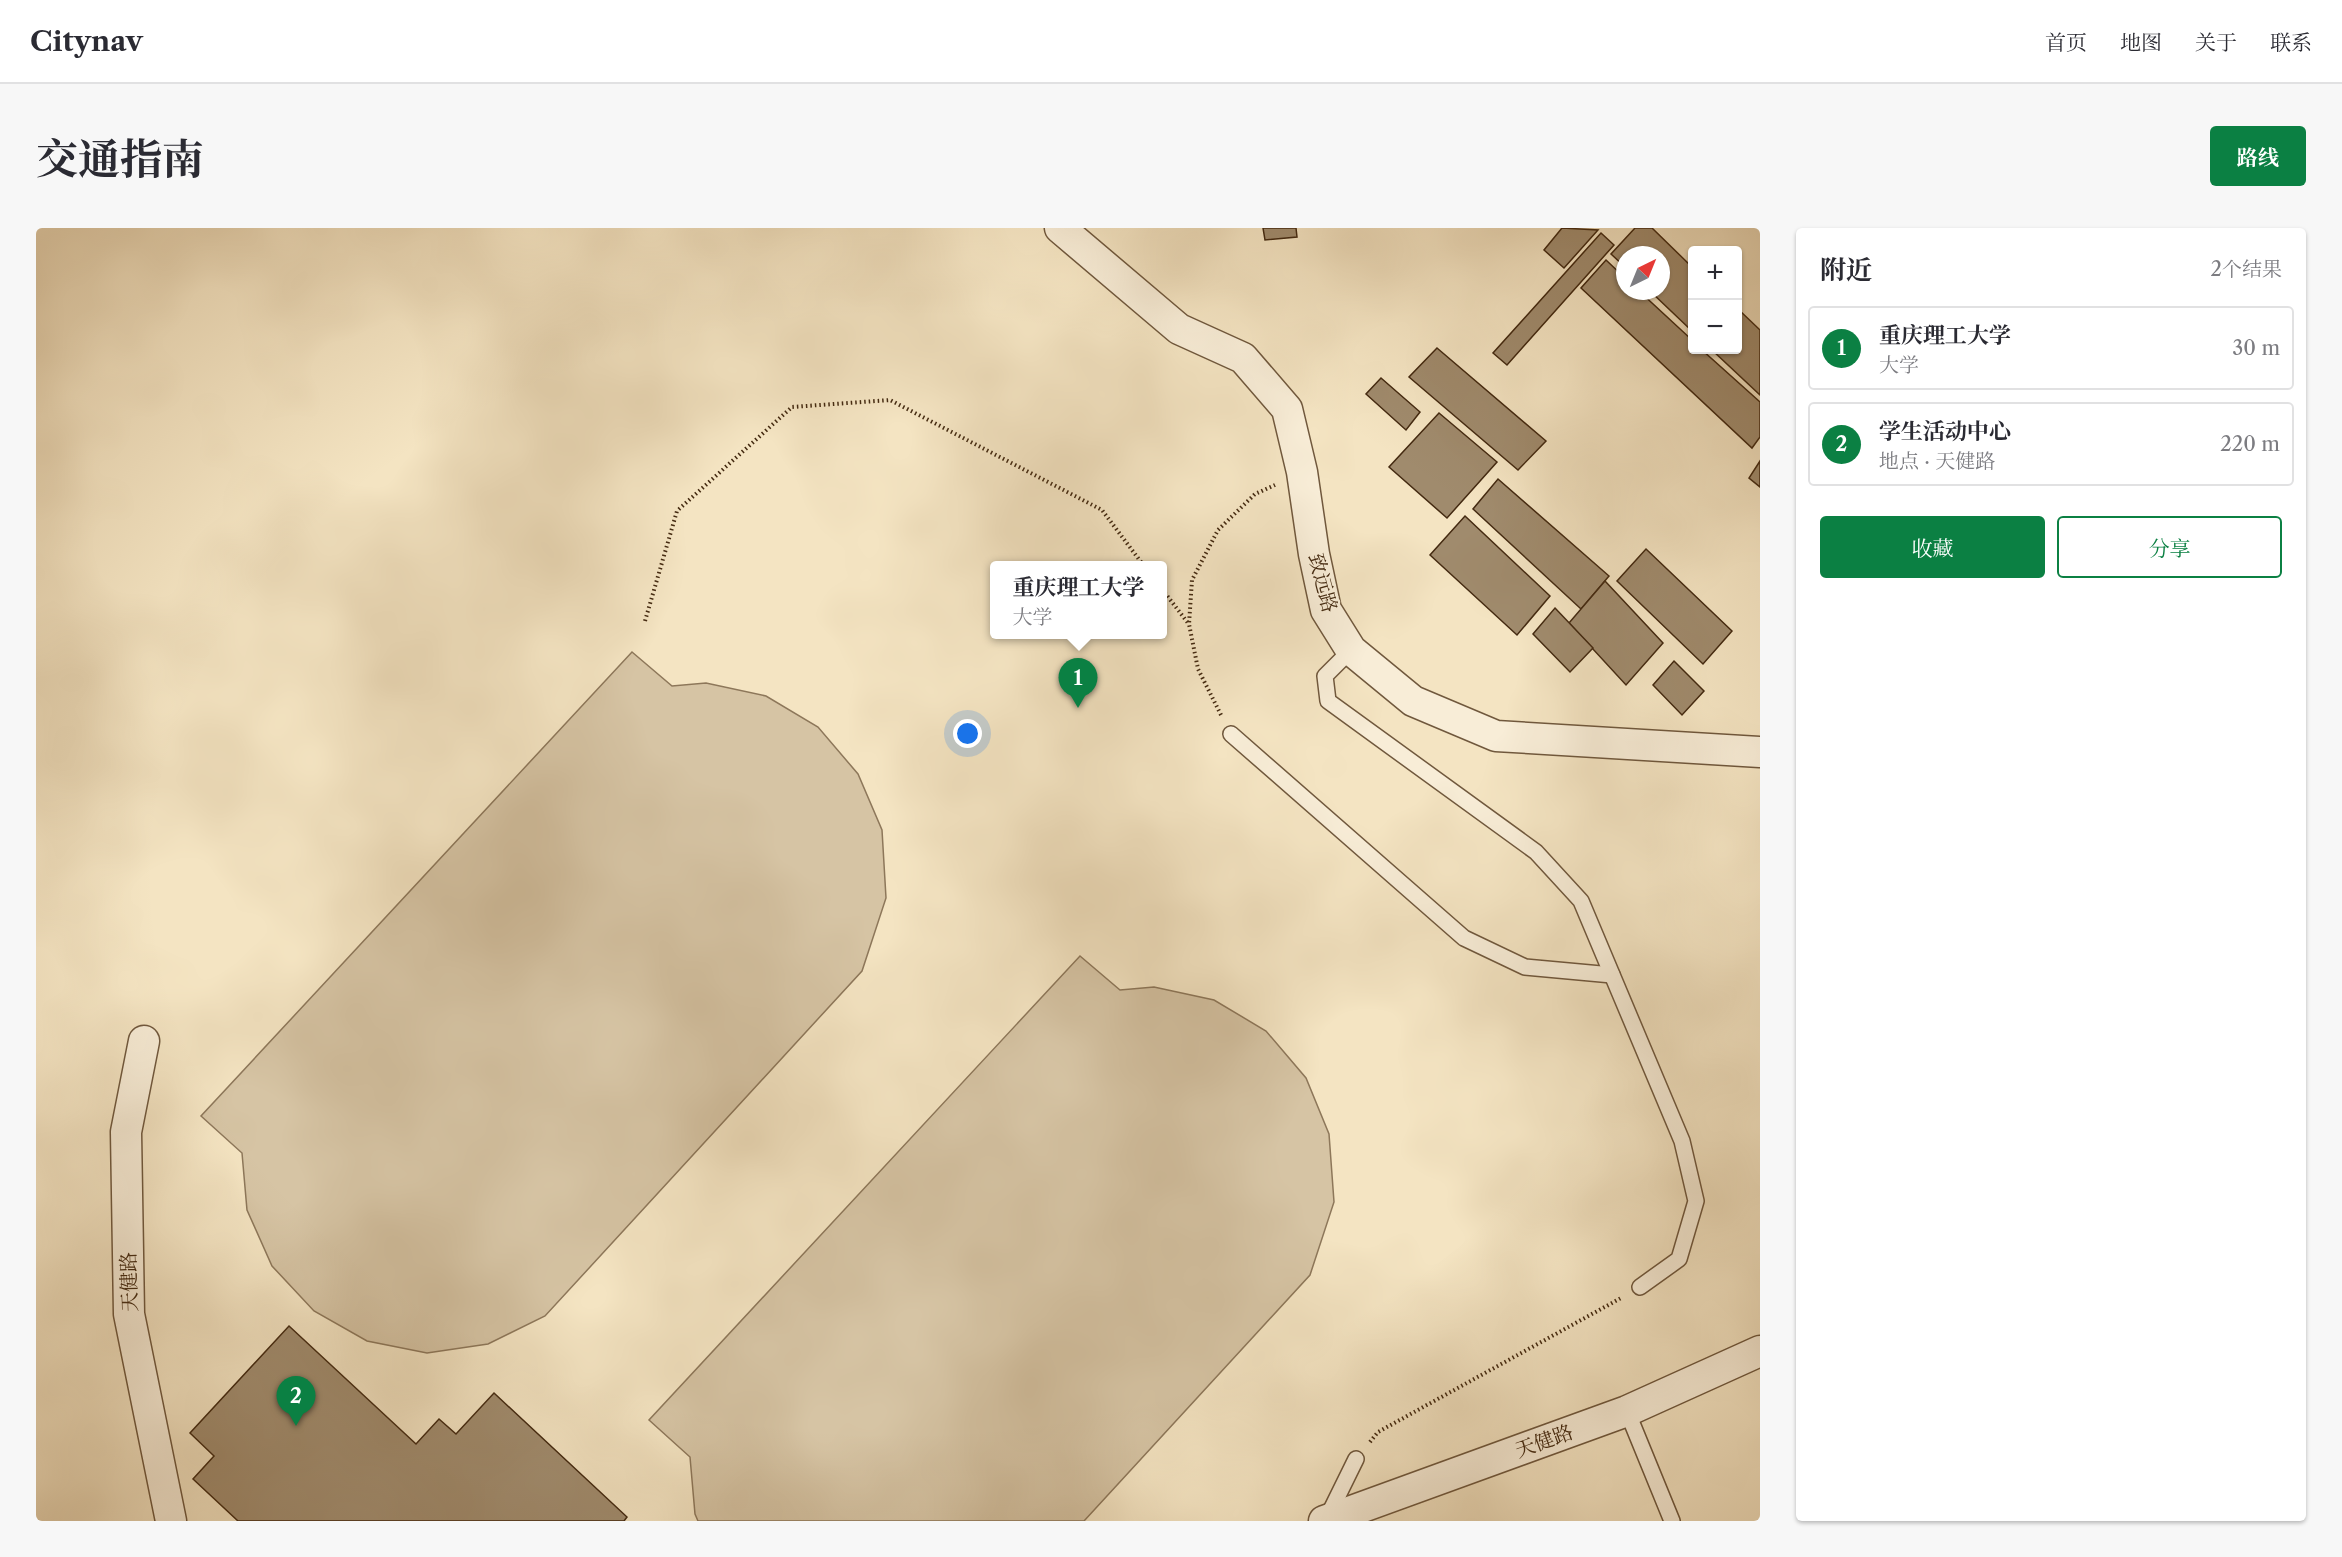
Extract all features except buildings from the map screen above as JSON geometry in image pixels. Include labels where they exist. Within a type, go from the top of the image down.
[{"type":"street","name":"致远路","points":[[1060,228],[1179,329],[1243,358],[1287,409],[1302,472],[1314,554],[1326,610],[1351,650],[1413,701],[1496,736],[1760,752]]},
{"type":"street","name":"天健路","points":[[144,1041],[126,1132],[129,1314],[171,1521]]},
{"type":"street","name":"天健路","points":[[1325,1520],[1627,1411],[1760,1351]]},
{"type":"lane","points":[[1351,650],[1325,676],[1328,701],[1536,852],[1581,901],[1682,1141],[1696,1201],[1679,1259],[1640,1287]]},
{"type":"lane","points":[[1231,734],[1464,938],[1525,967],[1612,975]]},
{"type":"lane","points":[[1627,1411],[1672,1521]]},
{"type":"lane","points":[[1325,1520],[1356,1459]]},
{"type":"path","points":[[645,621],[677,511],[792,406],[890,400],[1102,510],[1140,561]]},
{"type":"path","points":[[1231,734],[1198,669],[1189,624],[1192,580],[1218,530],[1255,494],[1302,472]]},
{"type":"path","points":[[1167,595],[1189,624]]},
{"type":"path","points":[[1356,1459],[1378,1432],[1640,1287]]},
{"type":"shaded area","points":[[632,652],[672,686],[706,683],[766,696],[818,727],[858,774],[882,830],[886,898],[862,971],[545,1316],[488,1344],[427,1353],[367,1341],[314,1311],[272,1266],[247,1210],[242,1153],[201,1116]]},
{"type":"shaded area","points":[[1080,956],[1120,990],[1154,987],[1214,1000],[1266,1031],[1306,1078],[1329,1134],[1334,1202],[1310,1275],[1084,1521],[698,1521],[695,1514],[690,1457],[649,1420]]},
{"type":"place","name":"重庆理工大学","points":[[1078,708]]},
{"type":"place","name":"学生活动中心","points":[[296,1426]]}]
